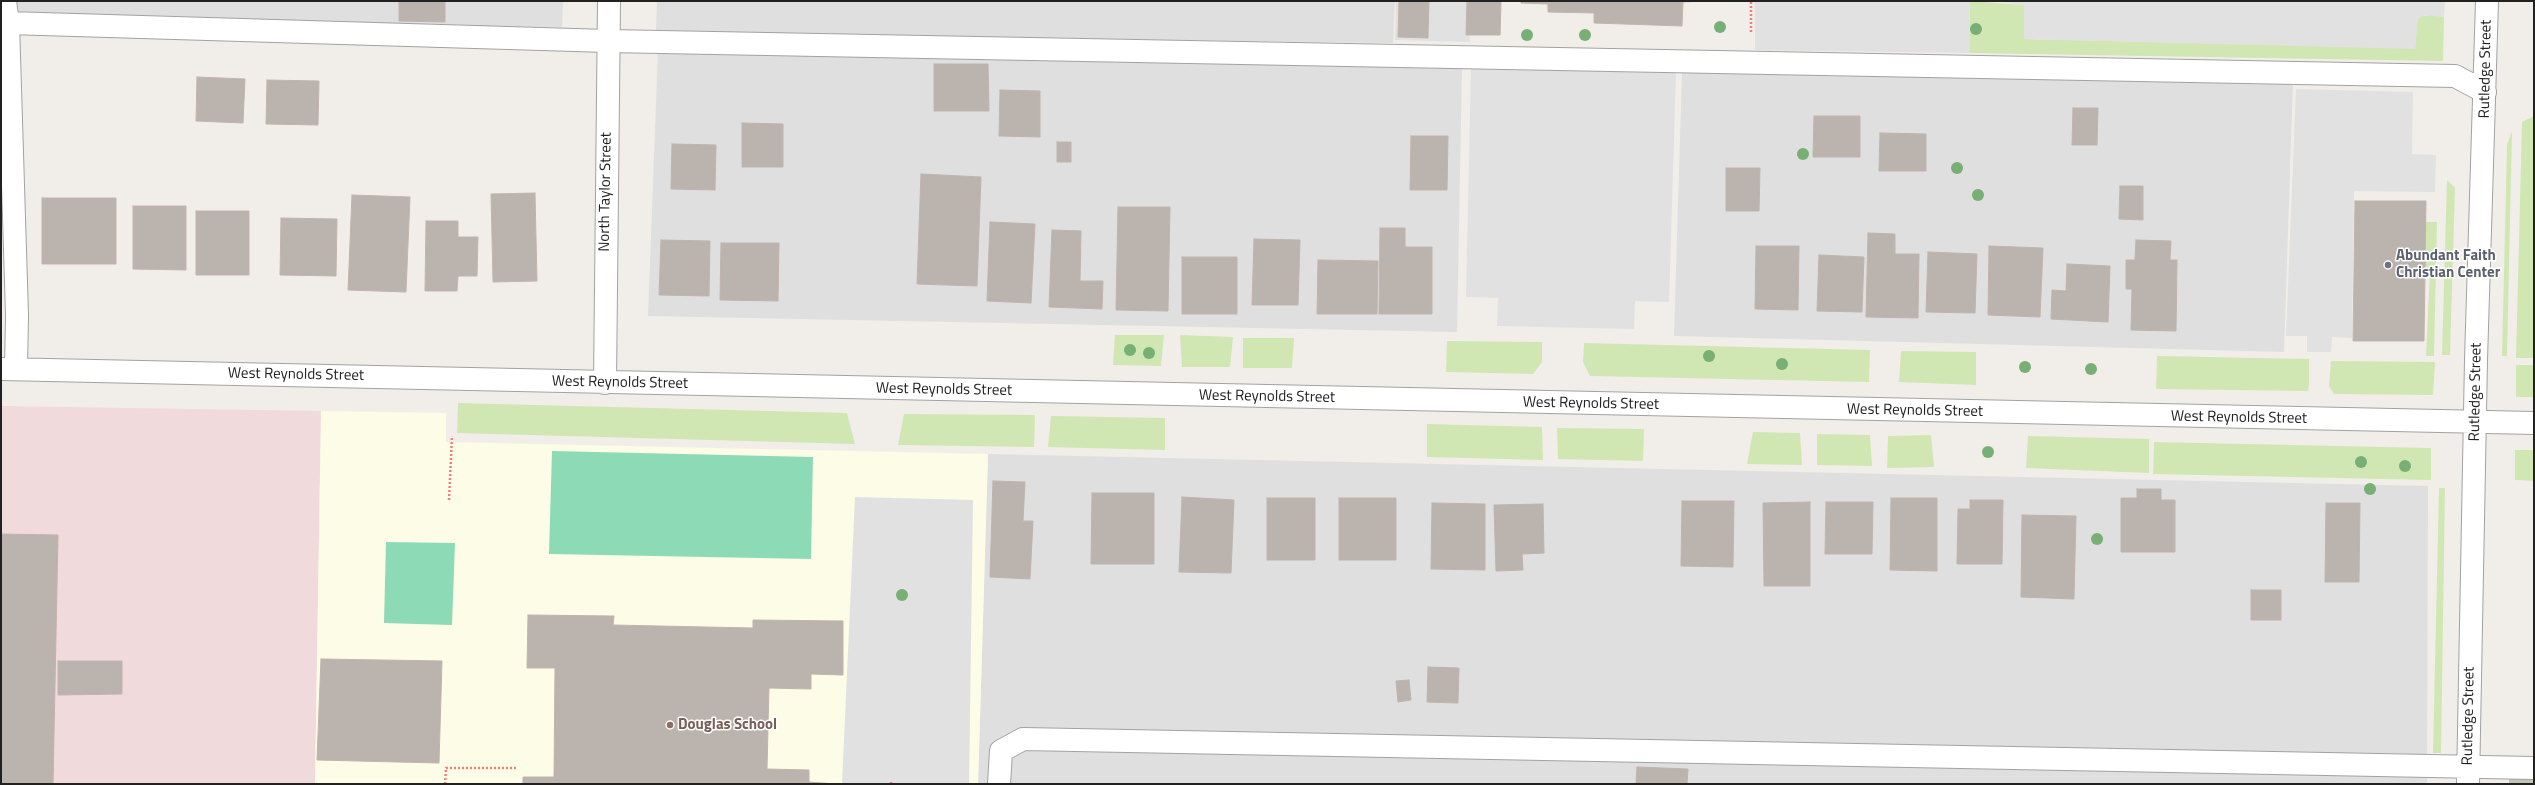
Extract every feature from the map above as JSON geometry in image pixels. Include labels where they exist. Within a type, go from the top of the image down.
[{"type":"street","points":[[5,1],[8,23],[17,315],[9,369]]},
{"type":"street","name":"North Taylor Street","points":[[605,383],[609,1]]},
{"type":"street","name":"Rutledge Street","points":[[2468,775],[2475,422],[2487,1]]},
{"type":"street","points":[[8,23],[608,41],[2455,76],[2485,92]]},
{"type":"street","name":"West Reynolds Street","points":[[9,369],[605,383],[2534,423]]},
{"type":"street","points":[[999,784],[1001,751],[1023,739],[2468,775],[2534,768]]},
{"type":"path","points":[[449,500],[452,436]]},
{"type":"path","points":[[445,784],[446,768],[517,768]]},
{"type":"shaded area","points":[[13,1],[563,1],[562,27],[13,20]]},
{"type":"shaded area","points":[[657,1],[1395,1],[1393,43],[656,33]]},
{"type":"shaded area","points":[[1396,1],[1501,1],[1501,35],[1469,34],[1470,42],[1395,40]]},
{"type":"shaded area","points":[[1755,1],[1970,1],[1969,53],[1755,50]]},
{"type":"shaded area","points":[[1994,1],[2445,1],[2444,17],[2426,15],[2418,18],[2415,49],[2024,39],[2024,5]]},
{"type":"shaded area","points":[[658,50],[1462,67],[1457,332],[648,316]]},
{"type":"shaded area","points":[[1471,68],[1676,73],[1669,302],[1635,301],[1634,329],[1497,326],[1498,298],[1466,297]]},
{"type":"shaded area","points":[[1682,73],[2293,82],[2284,352],[1674,336]]},
{"type":"shaded area","points":[[2296,89],[2413,92],[2412,154],[2436,155],[2435,192],[2354,191],[2352,338],[2332,337],[2331,352],[2307,352],[2307,336],[2286,336]]},
{"type":"shaded area","points":[[1,406],[321,411],[315,784],[1,784]]},
{"type":"shaded area","points":[[321,411],[446,413],[446,442],[988,454],[978,784],[315,784]]},
{"type":"shaded area","points":[[988,454],[2428,486],[2427,784],[978,784]]},
{"type":"shaded area","points":[[855,497],[973,500],[969,784],[842,784]]},
{"type":"shaded area","points":[[2509,776],[2534,776],[2534,784],[2509,784]]},
{"type":"green space","points":[[1970,1],[2024,5],[2025,39],[2415,48],[2417,20],[2420,16],[2432,15],[2444,17],[2443,61],[1969,53]]},
{"type":"green space","points":[[2534,116],[2534,358],[2516,358],[2522,122]]},
{"type":"green space","points":[[2512,131],[2507,356],[2502,356],[2507,145]]},
{"type":"green space","points":[[2447,180],[2455,188],[2450,355],[2442,355]]},
{"type":"green space","points":[[2425,222],[2437,222],[2434,356],[2426,356],[2430,272],[2424,272]]},
{"type":"green space","points":[[1115,335],[1164,335],[1161,366],[1113,365]]},
{"type":"green space","points":[[1180,335],[1233,337],[1230,367],[1182,367]]},
{"type":"green space","points":[[1243,338],[1294,338],[1292,368],[1243,368]]},
{"type":"green space","points":[[1447,341],[1542,342],[1542,362],[1533,374],[1446,372]]},
{"type":"green space","points":[[1584,343],[1870,350],[1869,382],[1590,376],[1583,362]]},
{"type":"green space","points":[[1901,351],[1976,352],[1976,385],[1899,382]]},
{"type":"green space","points":[[2157,356],[2309,359],[2308,391],[2156,389]]},
{"type":"green space","points":[[2331,361],[2435,362],[2433,395],[2334,394],[2329,386]]},
{"type":"green space","points":[[2516,365],[2534,365],[2534,397],[2516,397]]},
{"type":"green space","points":[[458,403],[847,413],[855,444],[457,433]]},
{"type":"green space","points":[[904,414],[1035,415],[1034,447],[898,445]]},
{"type":"green space","points":[[1051,416],[1165,418],[1165,450],[1048,447]]},
{"type":"green space","points":[[1427,424],[1542,427],[1543,460],[1427,457]]},
{"type":"green space","points":[[1557,428],[1644,429],[1643,461],[1558,459]]},
{"type":"green space","points":[[1753,432],[1800,433],[1802,465],[1747,464]]},
{"type":"green space","points":[[1817,434],[1870,435],[1872,466],[1817,465]]},
{"type":"green space","points":[[1931,435],[1934,467],[1887,468],[1888,436]]},
{"type":"green space","points":[[2028,436],[2149,439],[2149,473],[2026,468]]},
{"type":"green space","points":[[2154,442],[2431,448],[2431,480],[2153,474]]},
{"type":"green space","points":[[2515,450],[2534,450],[2534,481],[2515,480]]},
{"type":"green space","points":[[552,451],[813,457],[811,559],[549,554]]},
{"type":"green space","points":[[2439,488],[2445,488],[2441,753],[2433,753]]},
{"type":"green space","points":[[386,542],[455,543],[452,625],[384,623]]},
{"type":"building","points":[[399,1],[445,1],[445,22],[399,21]]},
{"type":"building","points":[[1399,1],[1429,1],[1428,38],[1398,37]]},
{"type":"building","points":[[1467,1],[1501,1],[1500,35],[1466,35]]},
{"type":"building","points":[[1521,1],[1702,1],[1683,2],[1682,26],[1594,23],[1594,13],[1548,12],[1548,4],[1521,3]]},
{"type":"building","points":[[934,64],[988,64],[989,111],[934,111]]},
{"type":"building","points":[[197,77],[245,79],[243,123],[196,121]]},
{"type":"building","points":[[267,80],[319,81],[318,125],[266,124]]},
{"type":"building","points":[[1000,90],[1040,91],[1040,137],[999,136]]},
{"type":"building","points":[[2073,108],[2098,108],[2097,145],[2072,145]]},
{"type":"building","points":[[1814,116],[1860,116],[1860,157],[1813,157]]},
{"type":"building","points":[[742,123],[783,124],[783,167],[742,167]]},
{"type":"building","points":[[1880,133],[1926,134],[1926,171],[1879,171]]},
{"type":"building","points":[[1411,136],[1448,136],[1447,190],[1410,190]]},
{"type":"building","points":[[1057,142],[1071,142],[1071,162],[1057,162]]},
{"type":"building","points":[[672,144],[716,145],[715,190],[671,189]]},
{"type":"building","points":[[1726,168],[1760,168],[1759,211],[1726,211]]},
{"type":"building","points":[[921,174],[981,177],[977,286],[917,284]]},
{"type":"building","points":[[2120,186],[2143,186],[2143,220],[2119,219]]},
{"type":"building","points":[[535,193],[537,281],[493,282],[491,194]]},
{"type":"building","points":[[352,195],[410,197],[406,292],[348,290]]},
{"type":"building","points":[[42,198],[116,198],[116,264],[42,264]]},
{"type":"building","points":[[2355,201],[2426,201],[2424,341],[2353,341]]},
{"type":"building","points":[[133,206],[186,206],[186,270],[133,269]]},
{"type":"building","points":[[1118,207],[1170,207],[1168,311],[1116,310]]},
{"type":"building","points":[[196,211],[249,211],[249,275],[196,275]]},
{"type":"building","points":[[281,218],[337,219],[336,276],[280,275]]},
{"type":"building","points":[[426,221],[458,221],[458,237],[478,237],[477,276],[458,276],[457,291],[425,291]]},
{"type":"building","points":[[990,222],[1035,224],[1031,303],[987,301]]},
{"type":"building","points":[[1380,228],[1405,228],[1405,247],[1432,247],[1432,314],[1379,314]]},
{"type":"building","points":[[1052,230],[1081,231],[1080,281],[1103,281],[1102,309],[1049,307]]},
{"type":"building","points":[[1868,233],[1895,234],[1895,254],[1919,254],[1918,318],[1866,317]]},
{"type":"building","points":[[1254,239],[1300,240],[1298,305],[1252,305]]},
{"type":"building","points":[[661,240],[710,241],[709,296],[659,295]]},
{"type":"building","points":[[2136,240],[2171,241],[2170,260],[2177,260],[2176,331],[2131,330],[2132,289],[2126,289],[2126,260],[2135,260]]},
{"type":"building","points":[[721,243],[779,243],[778,301],[720,300]]},
{"type":"building","points":[[1756,246],[1799,246],[1798,310],[1755,309]]},
{"type":"building","points":[[1989,246],[2043,248],[2040,317],[1988,315]]},
{"type":"building","points":[[1928,252],[1977,254],[1975,313],[1926,312]]},
{"type":"building","points":[[1819,255],[1864,257],[1862,312],[1817,311]]},
{"type":"building","points":[[1182,257],[1237,257],[1237,314],[1182,314]]},
{"type":"building","points":[[1318,260],[1378,261],[1377,314],[1317,314]]},
{"type":"building","points":[[2067,264],[2110,266],[2108,322],[2051,319],[2052,290],[2066,291]]},
{"type":"building","points":[[993,481],[1025,482],[1023,521],[1033,521],[1030,579],[990,577]]},
{"type":"building","points":[[2137,489],[2161,489],[2161,500],[2175,500],[2175,552],[2121,552],[2121,498],[2137,498]]},
{"type":"building","points":[[1092,493],[1154,493],[1154,564],[1091,564]]},
{"type":"building","points":[[1182,497],[1234,500],[1231,573],[1179,572]]},
{"type":"building","points":[[1267,498],[1315,498],[1315,560],[1267,560]]},
{"type":"building","points":[[1339,498],[1396,498],[1396,560],[1339,560]]},
{"type":"building","points":[[1891,498],[1937,498],[1937,571],[1890,570]]},
{"type":"building","points":[[1970,500],[2003,500],[2002,564],[1957,564],[1958,509],[1970,509]]},
{"type":"building","points":[[1682,501],[1734,501],[1733,567],[1681,566]]},
{"type":"building","points":[[1810,502],[1810,586],[1764,586],[1763,503]]},
{"type":"building","points":[[1826,502],[1873,502],[1872,554],[1825,554]]},
{"type":"building","points":[[1432,503],[1485,504],[1485,570],[1431,569]]},
{"type":"building","points":[[2326,503],[2360,503],[2359,582],[2325,582]]},
{"type":"building","points":[[1543,504],[1544,553],[1522,554],[1523,570],[1496,571],[1494,505]]},
{"type":"building","points":[[2022,515],[2076,516],[2074,599],[2021,597]]},
{"type":"building","points":[[1,534],[58,535],[53,784],[1,784]]},
{"type":"building","points":[[2251,590],[2281,590],[2281,620],[2251,620]]},
{"type":"building","points":[[528,615],[614,616],[613,625],[753,628],[753,620],[843,621],[843,675],[811,674],[811,689],[769,688],[767,769],[809,770],[809,782],[836,784],[523,784],[523,777],[554,777],[555,668],[527,668]]},
{"type":"building","points":[[321,659],[442,661],[439,763],[317,760]]},
{"type":"building","points":[[58,661],[122,661],[122,694],[58,695]]},
{"type":"building","points":[[1428,667],[1459,668],[1458,703],[1427,702]]},
{"type":"building","points":[[1409,680],[1411,700],[1398,702],[1396,681]]},
{"type":"building","points":[[1637,767],[1688,769],[1687,784],[1636,784]]},
{"type":"place","name":"Abundant Faith Christian Center","points":[[2388,265]]},
{"type":"place","name":"Douglas School","points":[[670,725]]}]
